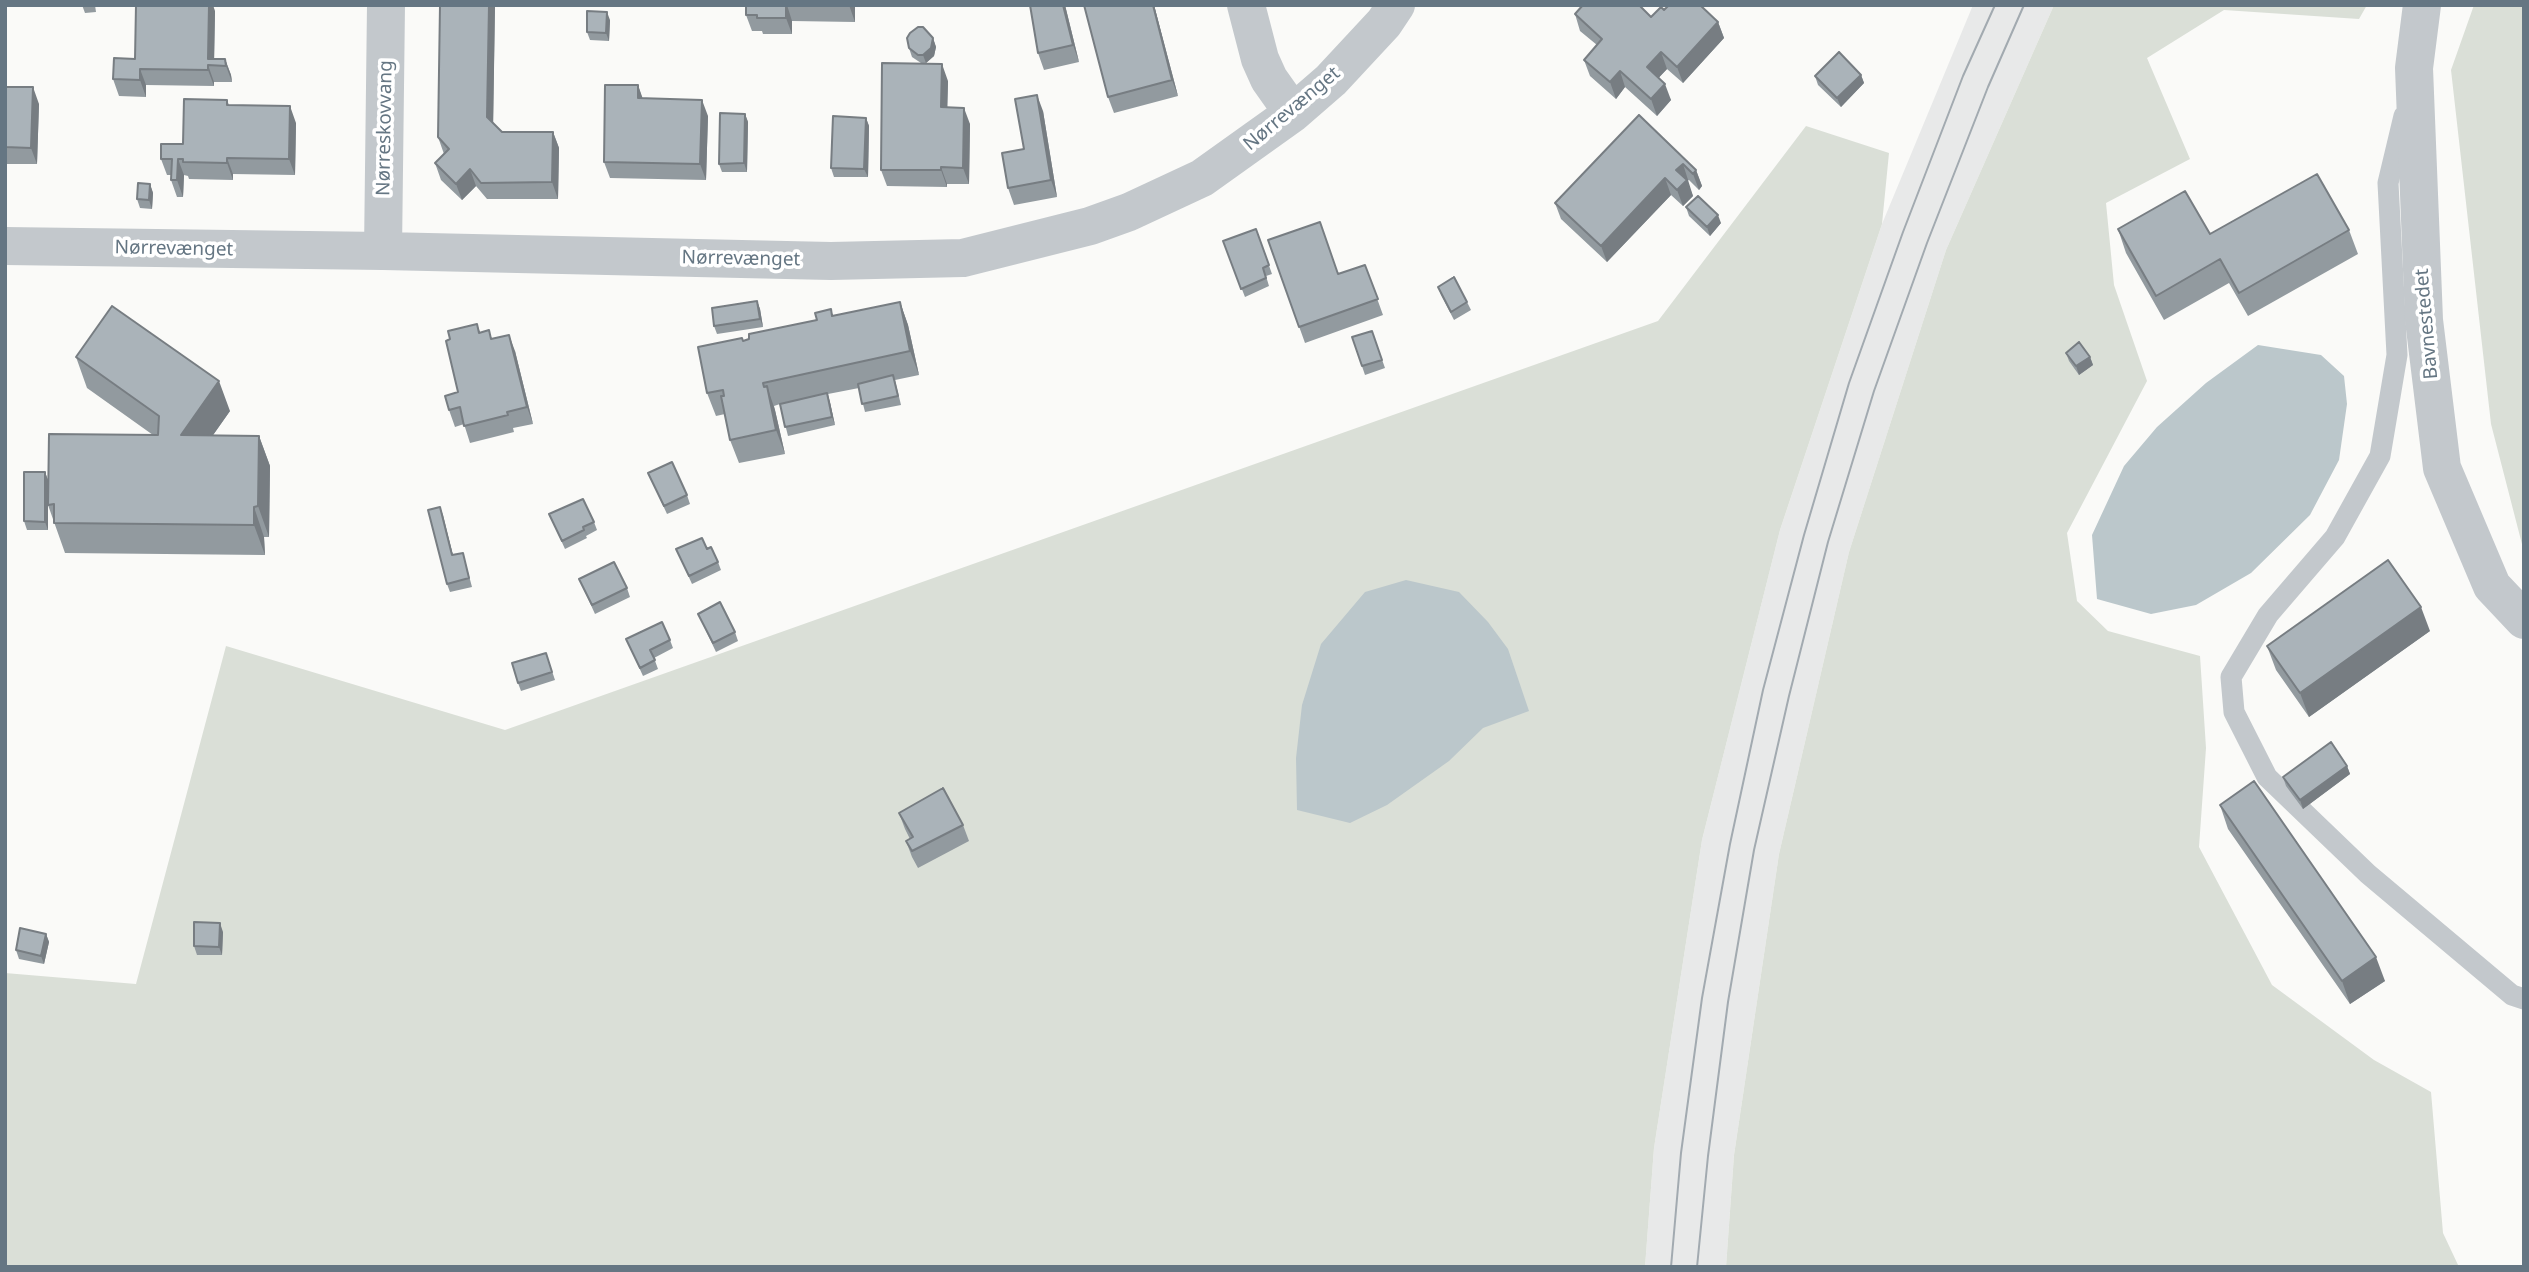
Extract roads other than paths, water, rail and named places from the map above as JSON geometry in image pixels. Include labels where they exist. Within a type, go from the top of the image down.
[{"type":"street","name":"Nørreskovvang","points":[[383,251],[386,5]]},
{"type":"street","points":[[1246,5],[1260,59],[1269,79],[1293,113]]},
{"type":"street","name":"Nørrevænget","points":[[5,246],[831,261],[963,258],[1090,226],[1129,212],[1202,178],[1293,113],[1331,80],[1384,23],[1396,5]]},
{"type":"street","name":"Bavnestedet","points":[[2422,5],[2414,73],[2424,320],[2442,468],[2492,586],[2524,620]]},
{"type":"lane","points":[[2414,73],[2388,183],[2397,355],[2380,456],[2335,537],[2268,615],[2231,677],[2234,712],[2267,778],[2368,874],[2512,995],[2524,999]]},
{"type":"tram line","points":[[1671,1267],[1681,1153],[1702,998],[1730,844],[1763,690],[1804,535],[1849,383],[1963,76],[1995,5]]},
{"type":"tram line","points":[[1697,1267],[1728,1002],[1754,850],[1828,542],[1874,391],[1927,243],[1988,87],[2024,5]]}]
